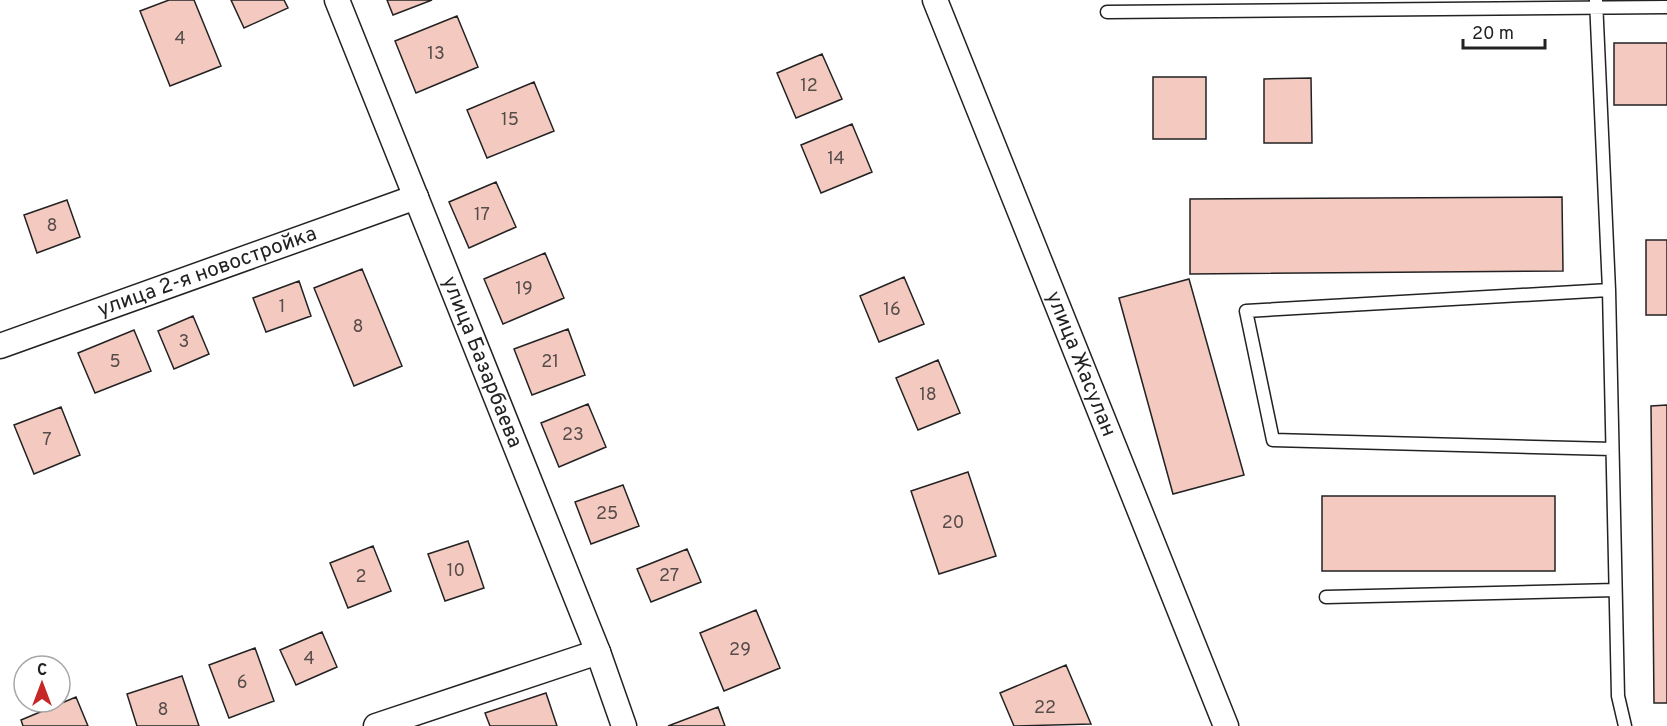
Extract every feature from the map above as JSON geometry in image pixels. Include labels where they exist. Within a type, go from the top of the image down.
[{"type":"street","name":"улица Базарбаева","points":[[337,0],[598,652],[624,726]]},
{"type":"street","name":"улица Жасулан","points":[[935,0],[1226,726]]},
{"type":"street","name":"улица 2-я новостройка","points":[[0,346],[416,197]]},
{"type":"street","points":[[376,726],[598,652]]},
{"type":"lane","points":[[1596,4],[1609,290],[1617,696],[1625,726]]},
{"type":"lane","points":[[1107,12],[1596,4],[1667,7]]},
{"type":"lane","points":[[1609,290],[1246,311],[1273,440],[1612,449]]},
{"type":"lane","points":[[1326,597],[1615,590]]},
{"type":"building","points":[[169,0],[194,0],[221,66],[170,86],[140,11]]},
{"type":"building","points":[[231,0],[284,0],[288,8],[244,28]]},
{"type":"building","points":[[387,0],[432,0],[393,15]]},
{"type":"building","points":[[457,16],[478,67],[416,93],[395,41]]},
{"type":"building","points":[[1614,43],[1667,43],[1667,105],[1614,105]]},
{"type":"building","points":[[822,54],[842,99],[796,118],[777,73]]},
{"type":"building","points":[[1153,77],[1206,77],[1206,139],[1153,139]]},
{"type":"building","points":[[1311,78],[1312,143],[1264,143],[1264,79]]},
{"type":"building","points":[[534,82],[554,131],[487,158],[467,110]]},
{"type":"building","points":[[852,124],[872,172],[821,193],[801,145]]},
{"type":"building","points":[[496,182],[516,227],[469,248],[449,202]]},
{"type":"building","points":[[1562,197],[1563,271],[1190,274],[1190,199]]},
{"type":"building","points":[[67,200],[80,237],[37,253],[24,215]]},
{"type":"building","points":[[1646,240],[1667,240],[1667,315],[1646,315]]},
{"type":"building","points":[[545,253],[564,298],[503,324],[484,279]]},
{"type":"building","points":[[362,269],[402,366],[354,386],[314,288]]},
{"type":"building","points":[[904,277],[924,324],[879,342],[860,296]]},
{"type":"building","points":[[1189,279],[1244,475],[1173,494],[1119,298]]},
{"type":"building","points":[[299,281],[311,316],[266,332],[253,298]]},
{"type":"building","points":[[193,316],[209,354],[174,369],[158,331]]},
{"type":"building","points":[[568,329],[585,375],[532,395],[514,349]]},
{"type":"building","points":[[134,330],[151,371],[95,393],[78,353]]},
{"type":"building","points":[[938,360],[960,413],[918,430],[896,378]]},
{"type":"building","points":[[588,404],[606,447],[559,467],[541,423]]},
{"type":"building","points":[[1667,405],[1667,703],[1654,703],[1651,406]]},
{"type":"building","points":[[61,407],[80,455],[34,474],[14,425]]},
{"type":"building","points":[[968,472],[996,556],[939,574],[911,491]]},
{"type":"building","points":[[623,485],[639,526],[591,544],[575,502]]},
{"type":"building","points":[[1322,496],[1555,496],[1555,571],[1322,571]]},
{"type":"building","points":[[468,541],[484,588],[445,601],[428,554]]},
{"type":"building","points":[[373,546],[391,591],[348,608],[330,563]]},
{"type":"building","points":[[687,549],[701,582],[651,602],[637,569]]},
{"type":"building","points":[[756,610],[780,668],[724,691],[700,633]]},
{"type":"building","points":[[322,632],[337,667],[296,685],[280,650]]},
{"type":"building","points":[[255,648],[274,701],[229,718],[209,665]]},
{"type":"building","points":[[1066,665],[1091,724],[1014,726],[1000,693]]},
{"type":"building","points":[[182,676],[199,726],[137,726],[127,694]]},
{"type":"building","points":[[546,693],[557,726],[490,726],[485,713]]},
{"type":"building","points":[[76,697],[88,726],[23,726],[21,720],[35,714],[72,714],[72,699]]},
{"type":"building","points":[[718,707],[725,726],[668,726]]}]
